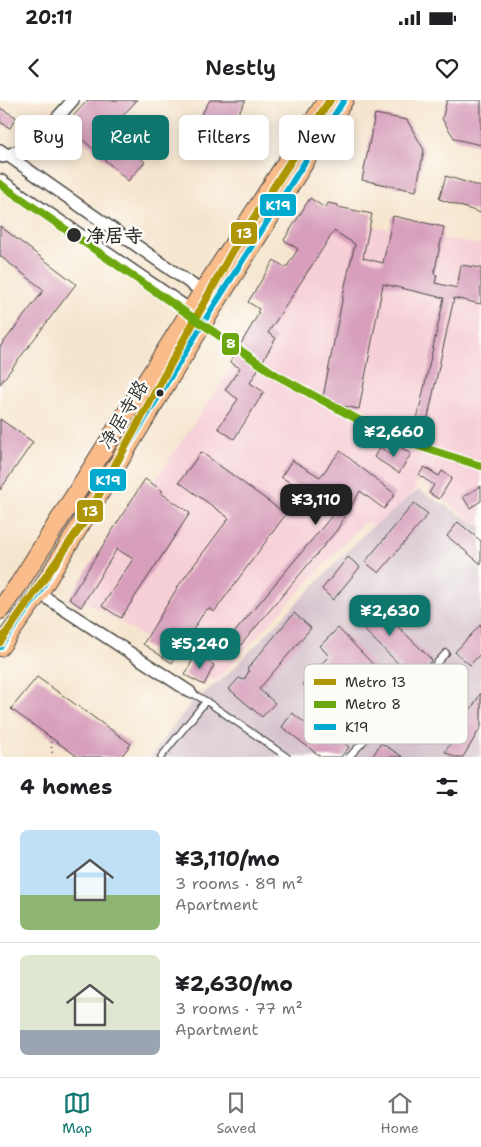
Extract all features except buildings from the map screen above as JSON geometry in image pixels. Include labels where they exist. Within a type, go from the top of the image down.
[{"type":"main road","name":"净居寺路","points":[[0,648],[38,593],[198,315],[327,100]]},
{"type":"main road","name":"净居寺路","points":[[209,297],[344,100]]},
{"type":"main road","name":"净居寺路","points":[[0,610],[198,315]]},
{"type":"street","points":[[2,155],[34,144],[73,100]]},
{"type":"street","points":[[2,155],[209,297]]},
{"type":"street","points":[[0,180],[198,315]]},
{"type":"street","points":[[38,593],[190,692]]},
{"type":"lane","points":[[436,664],[446,653]]},
{"type":"lane","points":[[190,692],[287,757]]},
{"type":"lane","points":[[161,757],[206,701]]},
{"type":"lane","points":[[349,757],[361,744]]},
{"type":"path","points":[[50,737],[53,757]]},
{"type":"shaded area","points":[[332,219],[481,245],[481,528],[419,480],[393,531],[364,522],[216,681],[77,596]]},
{"type":"shaded area","points":[[419,490],[481,527],[481,757],[151,757],[191,703],[226,676],[366,532]]},
{"type":"metro line","name":"13","points":[[0,642],[84,522],[232,252],[330,100]]},
{"type":"metro line","name":"8","points":[[0,184],[276,375],[390,437],[481,466]]},
{"type":"transit line","name":"K19","points":[[0,647],[39,593],[205,320],[344,100]]},
{"type":"place","name":"净居寺","points":[[74,235]]}]
